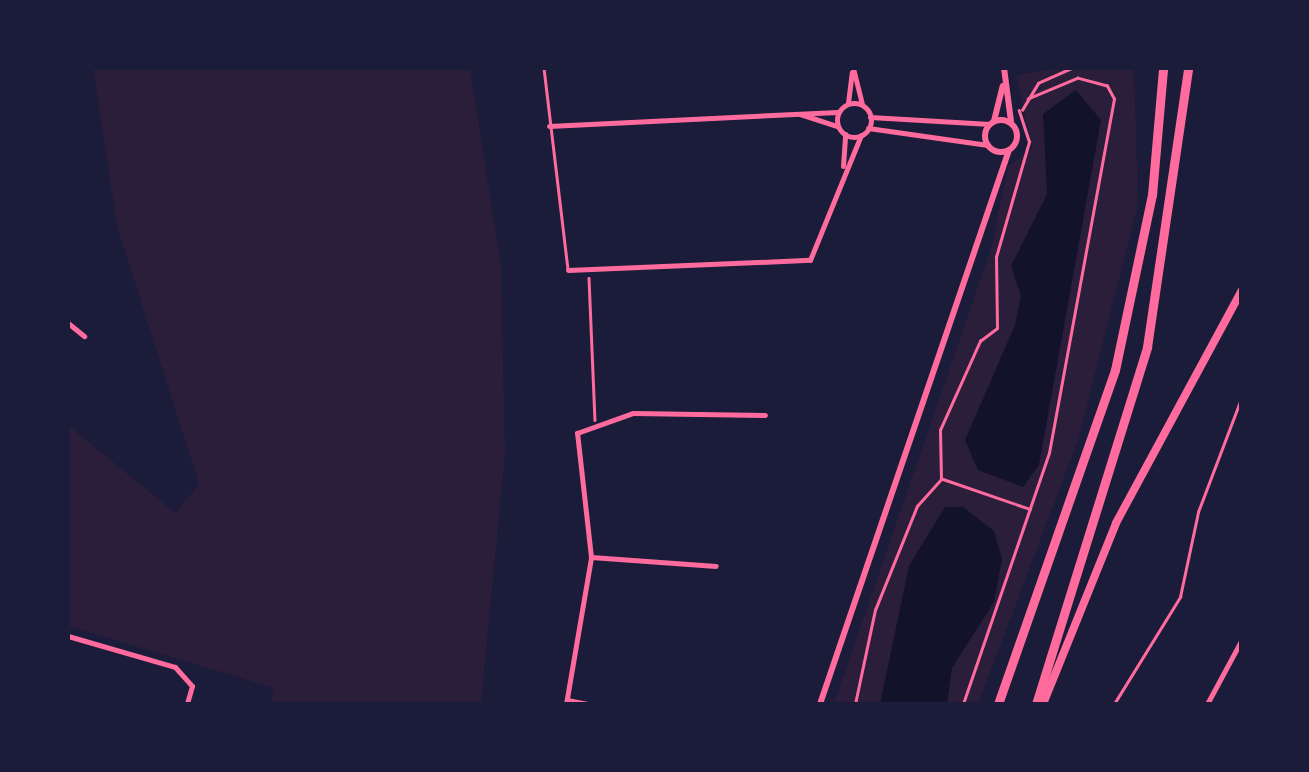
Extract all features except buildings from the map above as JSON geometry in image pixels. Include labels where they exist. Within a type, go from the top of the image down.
[{"type":"highway","points":[[998,704],[1115,370],[1152,194],[1163,68]]},
{"type":"highway","points":[[1039,704],[1146,347],[1188,68]]},
{"type":"main road","points":[[1039,704],[1148,456],[1242,290]]},
{"type":"street","points":[[848,104],[852,68]]},
{"type":"street","points":[[568,270],[768,258],[801,264],[819,250],[843,170],[868,128],[870,117],[862,105],[852,68]]},
{"type":"street","points":[[820,704],[1008,150],[1018,137],[1008,108],[1004,68]]},
{"type":"street","points":[[1000,174],[990,147],[992,123],[1005,80]]},
{"type":"street","points":[[549,126],[838,112],[848,104],[862,105]]},
{"type":"street","points":[[792,112],[838,126],[845,134],[843,170]]},
{"type":"street","points":[[838,112],[838,126]]},
{"type":"street","points":[[870,117],[1011,122]]},
{"type":"street","points":[[868,128],[1008,150]]},
{"type":"street","points":[[845,134],[861,135]]},
{"type":"street","points":[[68,323],[84,336]]},
{"type":"street","points":[[588,704],[566,702],[590,557],[577,432],[595,422],[666,410],[765,415]]},
{"type":"street","points":[[590,557],[716,566]]},
{"type":"street","points":[[68,636],[176,667],[192,686],[187,704]]},
{"type":"street","points":[[1207,704],[1242,638]]},
{"type":"lane","points":[[544,68],[568,270]]},
{"type":"path","points":[[856,704],[875,610],[918,506],[941,479],[940,430],[999,319],[996,257],[1029,142],[1021,111],[1050,74],[1071,68]]},
{"type":"path","points":[[962,704],[1030,510],[1058,411],[1114,99],[1107,86],[1078,78],[1028,99]]},
{"type":"path","points":[[1008,108],[1021,111]]},
{"type":"path","points":[[588,269],[595,422]]},
{"type":"path","points":[[1114,704],[1180,597],[1198,512],[1242,396]]},
{"type":"path","points":[[941,479],[1030,510]]},
{"type":"shaded area","points":[[93,68],[470,68],[501,265],[505,454],[481,704],[270,704],[274,688],[68,626],[68,425],[175,513],[199,484],[117,226]]},
{"type":"shaded area","points":[[1054,68],[1134,68],[1138,205],[1078,440],[978,704],[834,704],[991,249],[1008,167],[1032,148],[1016,76]]},
{"type":"shaded area","points":[[1076,90],[1101,120],[1039,465],[1023,487],[978,470],[965,440],[1015,325],[1021,296],[1011,266],[1047,194],[1043,114]]},
{"type":"shaded area","points":[[945,507],[963,507],[994,531],[1002,559],[994,602],[952,668],[947,704],[880,704],[909,566]]}]
